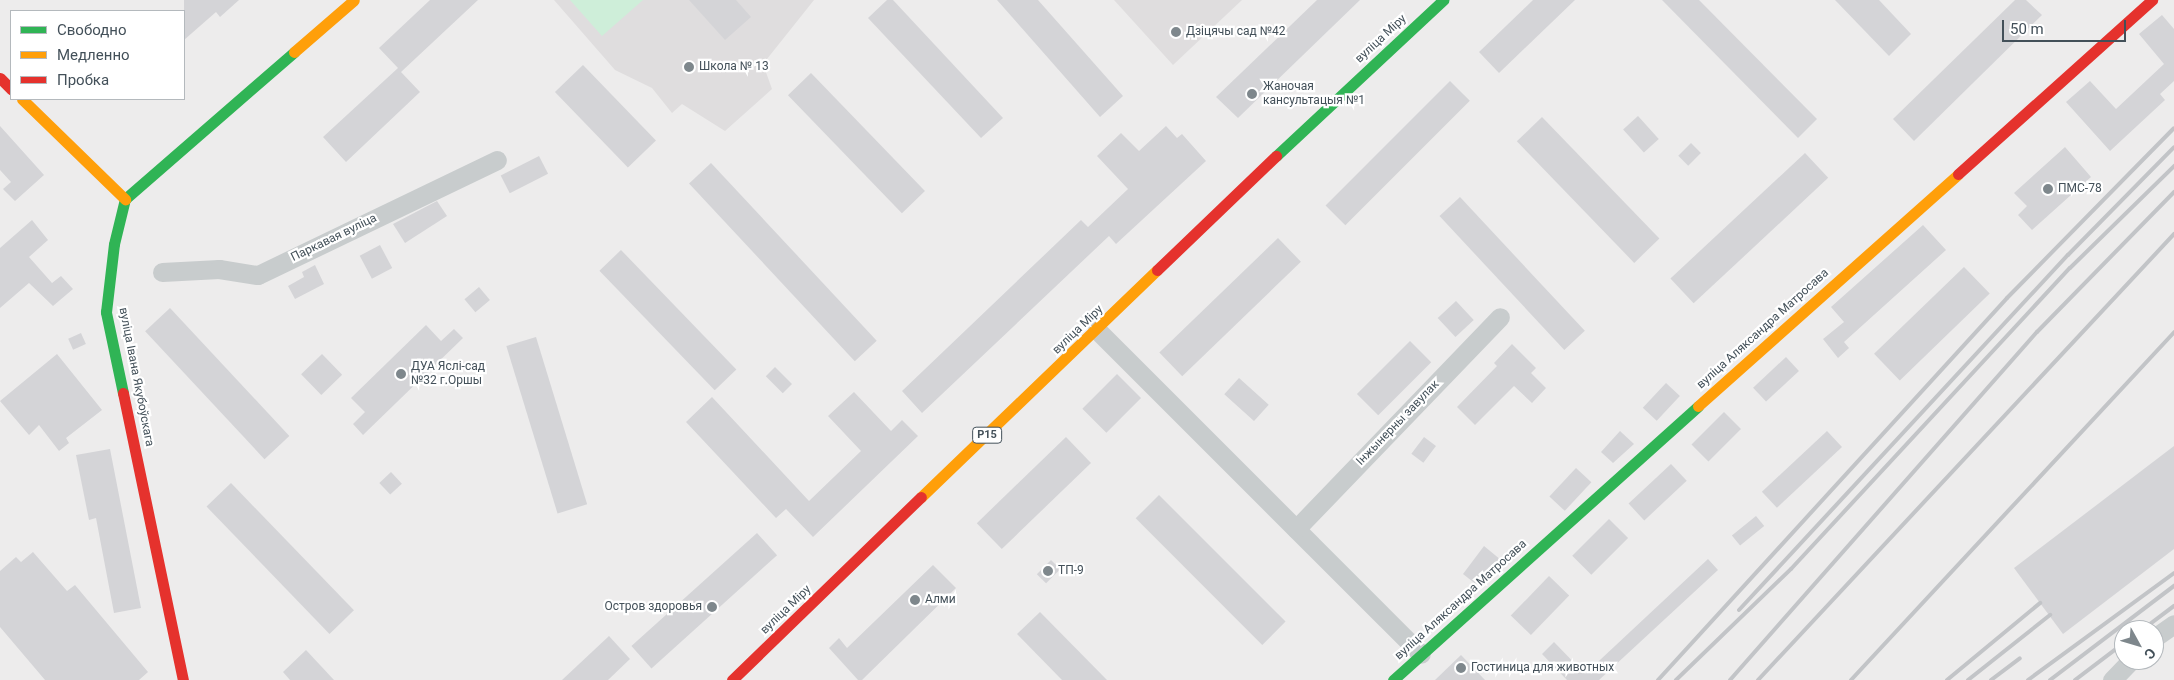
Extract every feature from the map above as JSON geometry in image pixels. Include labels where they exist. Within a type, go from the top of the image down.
[{"type":"street","points":[[23,100],[125,199],[354,0]]},
{"type":"street","name":"вуліца Міру","points":[[732,680],[1098,330],[1241,189],[1443,0]]},
{"type":"street","name":"вуліца Аляксандра Матросава","points":[[1393,680],[2152,0]]},
{"type":"street","points":[[0,78],[10,88]]},
{"type":"street","name":"Паркавая вуліца","points":[[162,272],[219,268],[258,275],[497,160]]},
{"type":"street","name":"вуліца Івана Якубоўскага","points":[[125,199],[114,244],[106,312],[183,680]]},
{"type":"street","name":"Інжынерны завулак","points":[[1296,529],[1500,317]]},
{"type":"street","points":[[1098,330],[1421,654]]},
{"type":"street","points":[[2112,680],[2122,670]]},
{"type":"shaded area","name":"Школа № 13","points":[[554,0],[814,0],[763,64],[772,89],[725,131],[682,104],[672,113],[652,88],[615,70]]},
{"type":"shaded area","name":"Дзіцячы сад №42","points":[[1114,0],[1242,0],[1173,65]]},
{"type":"green space","points":[[570,0],[643,0],[602,36]]},
{"type":"building","points":[[184,0],[239,0],[220,17],[216,12],[185,39]]},
{"type":"building","points":[[430,0],[478,0],[401,72],[420,92],[346,162],[323,137],[398,68],[379,48]]},
{"type":"building","points":[[689,0],[736,0],[751,17],[725,40]]},
{"type":"building","points":[[887,0],[893,0],[1003,118],[981,138],[868,18]]},
{"type":"building","points":[[997,0],[1038,0],[1123,96],[1100,117]]},
{"type":"building","points":[[1317,0],[1360,0],[1238,118],[1216,97]]},
{"type":"building","points":[[1533,0],[1575,0],[1499,73],[1479,52]]},
{"type":"building","points":[[1662,0],[1699,0],[1817,119],[1798,138]]},
{"type":"building","points":[[1835,0],[1879,0],[1911,34],[1889,56]]},
{"type":"building","points":[[2015,0],[2026,0],[2042,15],[1914,141],[1893,119]]},
{"type":"building","points":[[2162,15],[2174,29],[2174,81],[2160,94],[2165,100],[2110,151],[2066,102],[2090,81],[2116,109],[2164,64],[2139,34]]},
{"type":"building","points":[[583,65],[656,141],[628,168],[555,92]]},
{"type":"building","points":[[811,73],[925,191],[902,213],[788,95]]},
{"type":"building","points":[[1450,81],[1470,101],[1345,225],[1326,205]]},
{"type":"building","points":[[1638,116],[1659,139],[1644,152],[1623,129]]},
{"type":"building","points":[[1542,117],[1659,239],[1634,263],[1517,141]]},
{"type":"building","points":[[0,126],[44,175],[15,201],[3,189],[11,182],[0,170]]},
{"type":"building","points":[[1166,126],[1177,138],[1182,134],[1206,161],[1116,244],[1109,236],[922,413],[902,391],[1081,220],[1088,227],[1128,189],[1097,156],[1121,133],[1139,151]]},
{"type":"building","points":[[1691,143],[1701,153],[1688,166],[1678,156]]},
{"type":"building","name":"ПМС-78","points":[[2065,147],[2091,177],[2032,230],[2018,215],[2027,206],[2014,193]]},
{"type":"building","points":[[1805,153],[1828,178],[1694,303],[1670,278]]},
{"type":"building","points":[[539,156],[548,174],[510,193],[501,176]]},
{"type":"building","points":[[711,163],[877,341],[855,361],[689,183]]},
{"type":"building","points":[[1460,197],[1585,331],[1564,350],[1440,216]]},
{"type":"building","points":[[437,201],[447,216],[405,243],[393,224]]},
{"type":"building","points":[[32,220],[48,240],[29,257],[52,283],[61,276],[73,289],[53,306],[29,283],[0,308],[0,248]]},
{"type":"building","points":[[1923,225],[1946,250],[1844,342],[1849,348],[1838,358],[1823,339],[1844,322],[1831,307]]},
{"type":"building","points":[[1278,238],[1301,262],[1182,376],[1159,353]]},
{"type":"building","points":[[380,245],[392,268],[372,279],[360,256]]},
{"type":"building","points":[[621,250],[736,369],[715,390],[599,271]]},
{"type":"building","points":[[315,265],[324,284],[295,299],[288,286],[304,277],[302,272]]},
{"type":"building","points":[[1964,267],[1990,294],[1900,380],[1874,354]]},
{"type":"building","points":[[479,287],[490,300],[475,312],[464,299]]},
{"type":"building","points":[[1456,301],[1474,320],[1455,337],[1438,318]]},
{"type":"building","points":[[170,308],[289,436],[264,459],[145,331]]},
{"type":"building","name":"ДУА Яслі-сад №32 г.Оршы","points":[[426,325],[441,341],[454,329],[463,338],[363,435],[353,424],[365,412],[351,398]]},
{"type":"building","points":[[81,333],[86,344],[73,350],[68,339]]},
{"type":"building","points":[[536,337],[587,504],[558,513],[506,346]]},
{"type":"building","points":[[1410,341],[1431,362],[1378,415],[1357,394]]},
{"type":"building","points":[[1512,344],[1536,368],[1531,373],[1546,388],[1532,403],[1514,386],[1475,425],[1457,407],[1497,366],[1494,363]]},
{"type":"building","points":[[57,354],[102,410],[66,438],[69,443],[59,451],[39,425],[29,435],[0,401]]},
{"type":"building","points":[[322,354],[342,375],[321,395],[301,374]]},
{"type":"building","points":[[1786,357],[1799,371],[1766,402],[1753,388]]},
{"type":"building","points":[[775,367],[792,384],[783,393],[766,376]]},
{"type":"building","points":[[1117,374],[1141,398],[1106,433],[1082,409]]},
{"type":"building","points":[[1239,378],[1269,405],[1254,421],[1224,394]]},
{"type":"building","points":[[1666,383],[1680,396],[1657,421],[1643,408]]},
{"type":"building","points":[[854,392],[891,431],[902,420],[918,436],[813,537],[786,509],[776,518],[686,422],[712,397],[809,501],[861,451],[828,416]]},
{"type":"building","points":[[1724,412],[1741,429],[1708,461],[1691,445]]},
{"type":"building","points":[[1620,431],[1634,444],[1613,463],[1601,452]]},
{"type":"building","points":[[1827,431],[1842,447],[1777,508],[1762,492]]},
{"type":"building","points":[[1066,437],[1091,463],[1002,549],[977,523]]},
{"type":"building","points":[[1424,437],[1436,446],[1423,463],[1411,454]]},
{"type":"building","points":[[2174,446],[2174,549],[2063,634],[2014,568]]},
{"type":"building","points":[[110,449],[141,608],[114,613],[96,518],[89,520],[76,455]]},
{"type":"building","points":[[1671,464],[1687,481],[1644,520],[1629,504]]},
{"type":"building","points":[[1576,468],[1591,482],[1565,511],[1549,497]]},
{"type":"building","points":[[391,472],[402,484],[390,495],[379,483]]},
{"type":"building","points":[[231,483],[354,610],[329,634],[207,507]]},
{"type":"building","points":[[1159,495],[1286,622],[1262,645],[1136,518]]},
{"type":"building","points":[[1756,516],[1764,526],[1740,546],[1732,536]]},
{"type":"building","points":[[1609,519],[1628,538],[1591,575],[1572,556]]},
{"type":"building","points":[[757,533],[777,555],[651,668],[631,646]]},
{"type":"building","points":[[1484,546],[1501,560],[1477,585],[1463,574]]},
{"type":"building","points":[[33,552],[67,591],[75,585],[148,672],[139,680],[45,680],[0,627],[0,571],[16,557],[21,562]]},
{"type":"building","points":[[1708,559],[1718,570],[1599,680],[1567,680],[1542,654],[1554,642],[1585,674]]},
{"type":"building","name":"ТП-9","points":[[1051,560],[1060,569],[1046,583],[1037,574]]},
{"type":"building","points":[[933,565],[956,588],[862,680],[858,680],[829,648],[839,638],[847,648]]},
{"type":"building","points":[[1549,576],[1569,595],[1531,635],[1511,616]]},
{"type":"building","points":[[1040,612],[1107,680],[1062,680],[1017,634]]},
{"type":"building","points":[[609,636],[630,659],[608,680],[562,680]]},
{"type":"building","points":[[306,650],[334,680],[290,680],[283,672]]},
{"type":"building","name":"Гостиница для животных","points":[[1461,655],[1485,680],[1435,680]]},
{"type":"railway","points":[[1658,680],[2007,298],[2174,128]]},
{"type":"railway","points":[[1739,610],[2068,255],[2174,147]]},
{"type":"railway","points":[[1676,680],[1791,569],[2070,268],[2174,166]]},
{"type":"railway","points":[[1730,680],[2037,332],[2174,192]]},
{"type":"railway","points":[[1758,680],[2174,234]]},
{"type":"railway","points":[[1851,680],[2174,332]]},
{"type":"railway","points":[[2028,680],[2174,573]]},
{"type":"railway","points":[[2050,680],[2174,586]]},
{"type":"railway","points":[[1947,680],[2040,603]]},
{"type":"railway","points":[[2155,620],[2174,606]]},
{"type":"railway","points":[[1968,680],[2050,615]]},
{"type":"railway","points":[[2075,680],[2114,651]]},
{"type":"railway","points":[[1991,680],[2020,658]]},
{"type":"traffic: fast","points":[[1276,156],[1443,0]]},
{"type":"traffic: fast","points":[[123,393],[106,312],[114,244],[125,199],[294,52]]},
{"type":"traffic: fast","points":[[1393,680],[1698,406]]},
{"type":"traffic: slow","points":[[294,52],[354,0]]},
{"type":"traffic: slow","points":[[23,100],[125,199]]},
{"type":"traffic: slow","points":[[1698,406],[1958,174]]},
{"type":"traffic: slow","points":[[921,497],[1157,270]]},
{"type":"traffic: jam","points":[[1958,174],[2152,0]]},
{"type":"traffic: jam","points":[[0,78],[10,88]]},
{"type":"traffic: jam","points":[[1157,270],[1276,156]]},
{"type":"traffic: jam","points":[[123,393],[183,680]]},
{"type":"traffic: jam","points":[[732,680],[921,497]]},
{"type":"place","name":"Дзіцячы сад №42","points":[[1176,32]]},
{"type":"place","name":"Школа № 13","points":[[689,67]]},
{"type":"place","name":"Жаночая кансультацыя №1","points":[[1252,94]]},
{"type":"place","name":"ПМС-78","points":[[2048,189]]},
{"type":"place","name":"ДУА Яслі-сад №32 г.Оршы","points":[[401,374]]},
{"type":"place","name":"ТП-9","points":[[1048,571]]},
{"type":"place","name":"Алми","points":[[915,600]]},
{"type":"place","name":"Остров здоровья","points":[[712,607]]},
{"type":"place","name":"Гостиница для животных","points":[[1461,668]]}]
